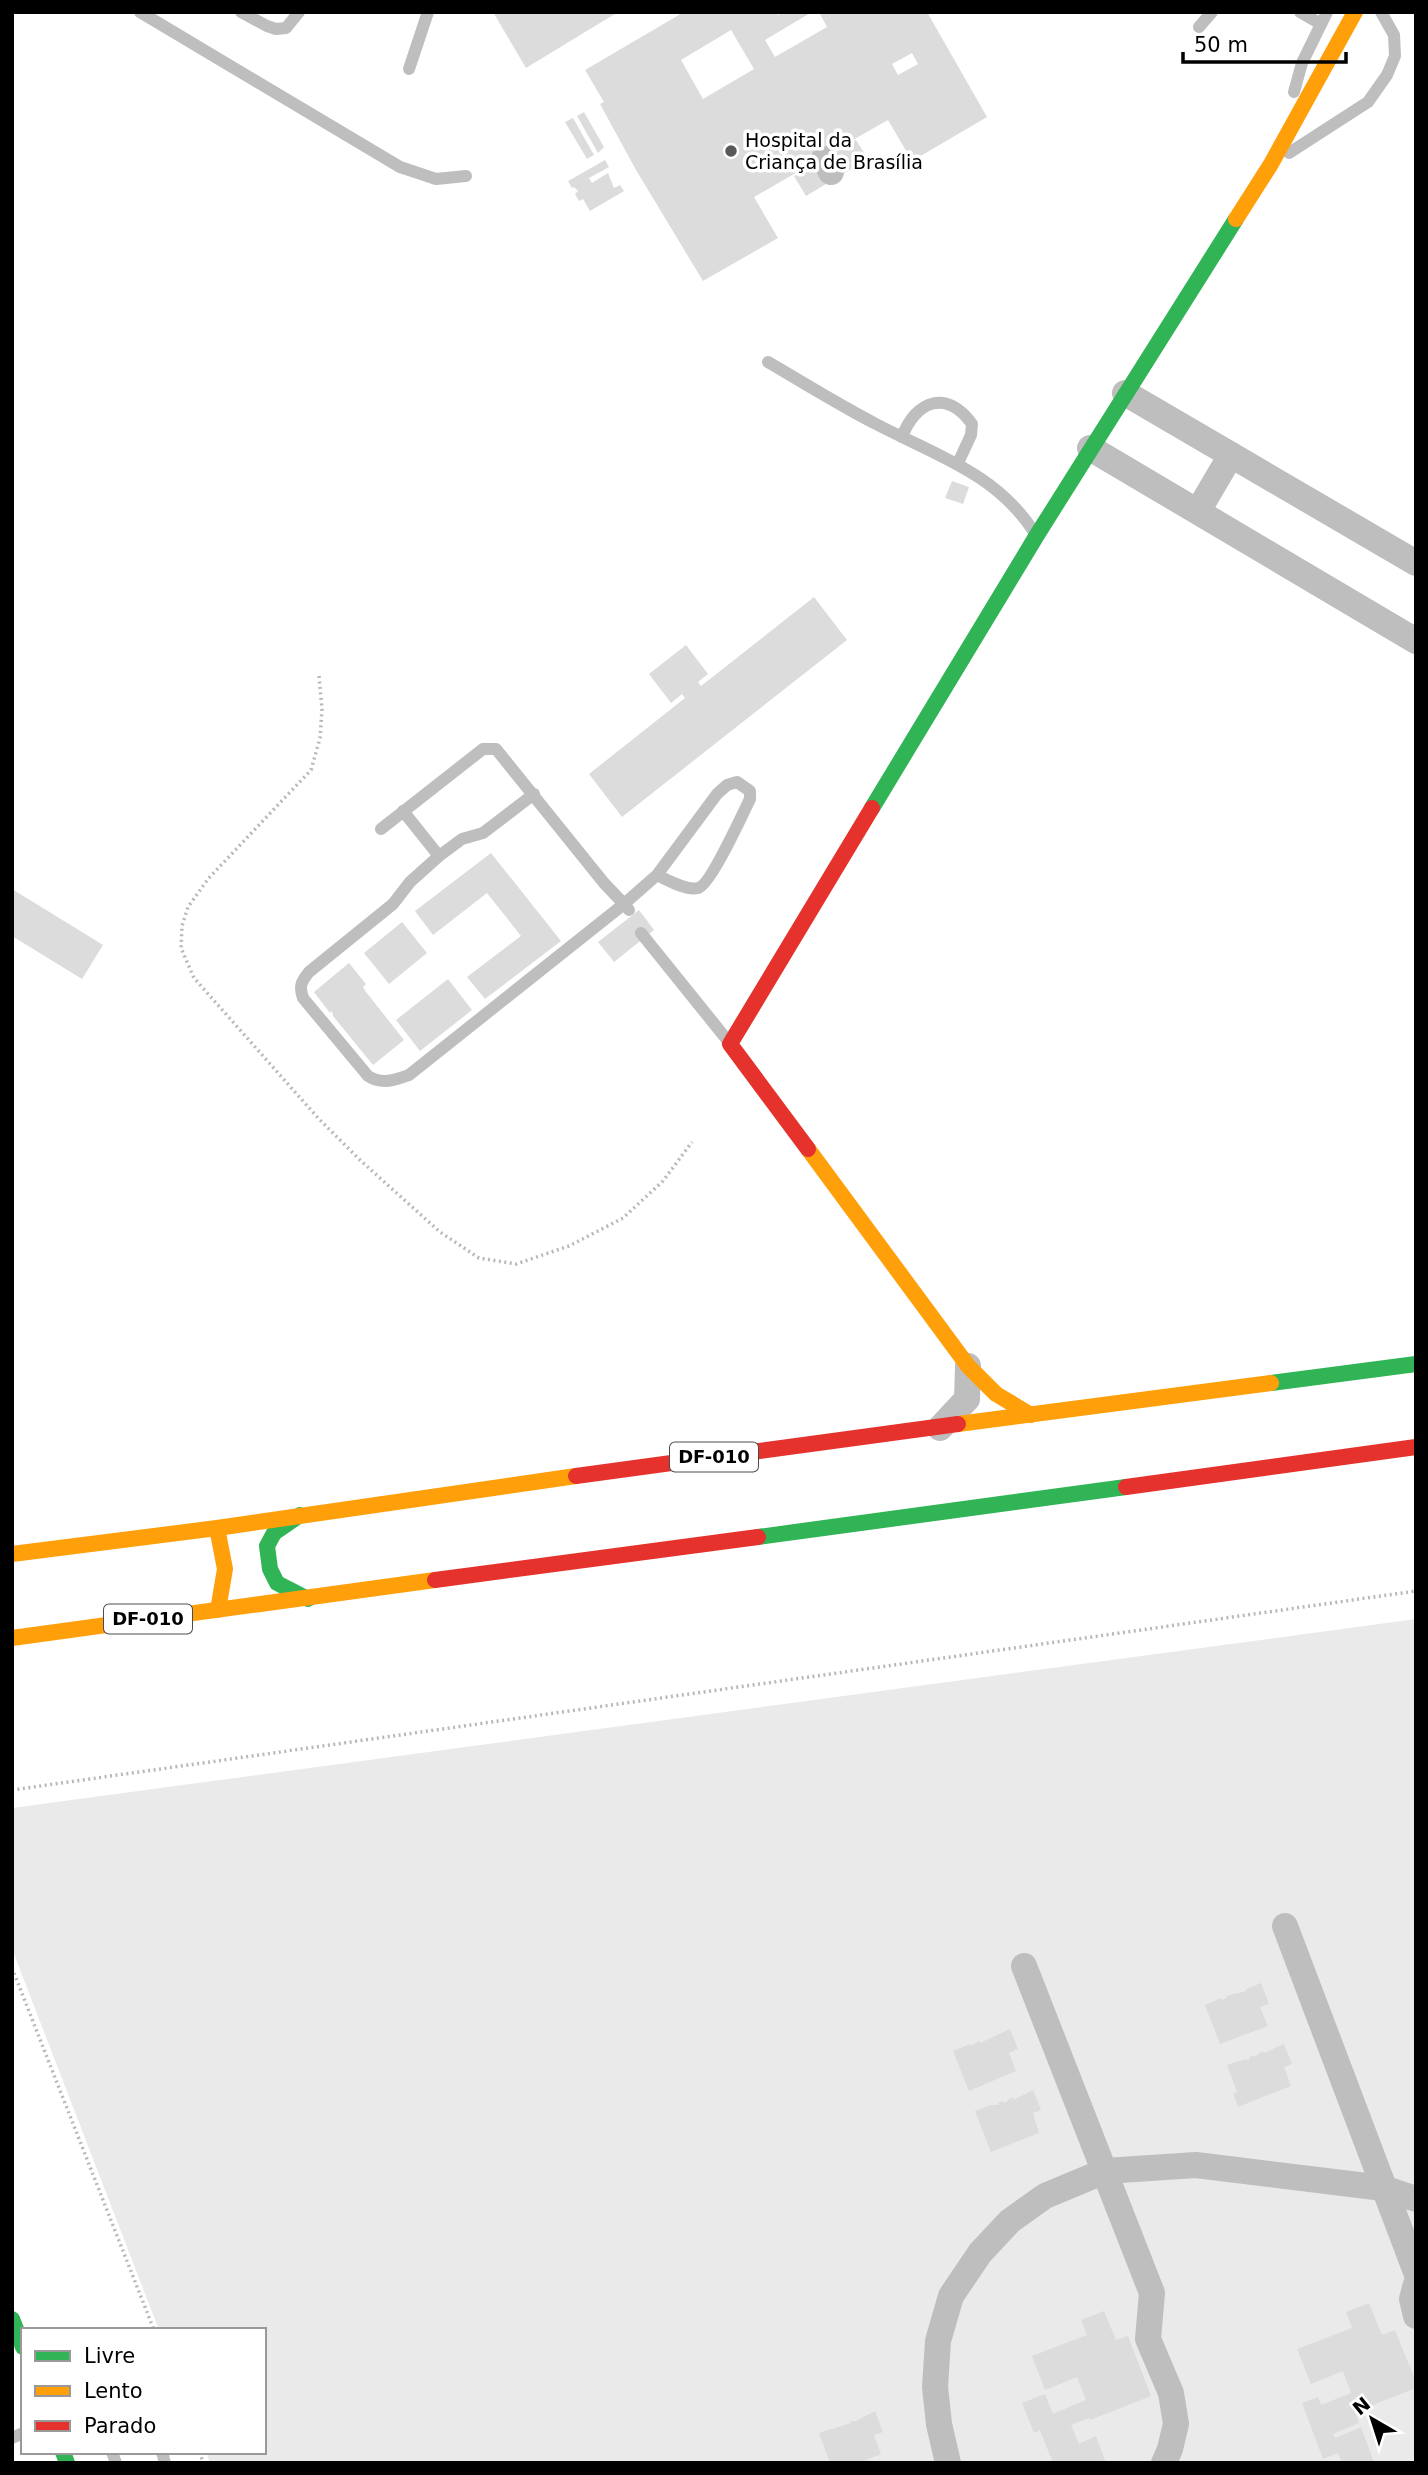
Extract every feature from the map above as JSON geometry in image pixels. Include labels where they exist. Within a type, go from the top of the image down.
[{"type":"main road","points":[[1031,1415],[996,1394],[968,1366],[730,1044],[1090,448],[1271,164],[1355,12]]},
{"type":"main road","name":"DF-010","points":[[12,1554],[1416,1364]]},
{"type":"main road","name":"DF-010","points":[[12,1638],[1416,1447]]},
{"type":"main road","points":[[300,1515],[274,1533],[267,1546],[270,1569],[277,1583],[307,1599]]},
{"type":"main road","points":[[216,1528],[224,1550],[226,1570],[225,1587],[218,1610]]},
{"type":"main road","points":[[12,2319],[21,2342]]},
{"type":"street","points":[[1125,393],[1416,563]]},
{"type":"street","points":[[1090,448],[1416,641]]},
{"type":"street","points":[[1198,511],[1231,456]]},
{"type":"street","points":[[940,1428],[967,1399],[968,1366]]},
{"type":"street","points":[[1285,1926],[1416,2272]]},
{"type":"street","points":[[1024,1966],[1152,2293],[1148,2339],[1171,2393],[1176,2424],[1164,2463]]},
{"type":"street","points":[[948,2463],[934,2388],[938,2341],[951,2296],[980,2253],[1010,2221],[1045,2196],[1105,2171],[1196,2165],[1383,2188],[1416,2199]]},
{"type":"street","points":[[1416,2284],[1412,2299],[1416,2316]]},
{"type":"lane","points":[[140,12],[400,167],[436,179],[466,176]]},
{"type":"lane","points":[[241,12],[276,29],[286,28],[299,12]]},
{"type":"lane","points":[[409,69],[428,12]]},
{"type":"lane","points":[[1202,12],[1199,27],[1212,12]]},
{"type":"lane","points":[[1300,12],[1321,24]]},
{"type":"lane","points":[[1287,136],[1294,89],[1302,62],[1327,12]]},
{"type":"lane","points":[[1271,164],[1367,102],[1387,75],[1395,56],[1394,35],[1381,12]]},
{"type":"lane","points":[[768,362],[902,437],[958,463],[1009,498],[1037,535]]},
{"type":"lane","points":[[902,437],[916,410],[929,404],[947,403],[965,413],[972,424],[971,435],[958,463]]},
{"type":"lane","points":[[381,829],[483,749],[496,748],[604,883],[627,907]]},
{"type":"lane","points":[[534,794],[483,833],[462,839],[439,856],[410,882],[393,904],[309,972],[301,982],[303,998],[368,1076],[375,1080],[395,1080],[409,1075],[627,907],[657,875],[727,785],[737,782],[750,792],[750,799],[725,850],[703,886],[696,889],[657,875]]},
{"type":"lane","points":[[403,811],[439,856]]},
{"type":"lane","points":[[641,933],[730,1044]]},
{"type":"path","points":[[319,676],[322,709],[320,738],[311,770],[208,879],[188,907],[182,926],[181,948],[194,978],[318,1118],[361,1161],[440,1232],[479,1258],[516,1264],[569,1246],[623,1218],[663,1181],[692,1142]]},
{"type":"path","points":[[12,1790],[1416,1591]]},
{"type":"path","points":[[12,1968],[153,2328]]},
{"type":"shaded area","points":[[1416,1619],[1416,2463],[210,2463],[207,2454],[266,2454],[266,2328],[158,2328],[12,1949],[12,1808]]},
{"type":"building","points":[[493,12],[618,12],[526,68]]},
{"type":"building","name":"Hospital da Criança de Brasília","points":[[684,12],[776,12],[778,15],[784,12],[812,12],[765,40],[775,57],[827,27],[819,12],[927,12],[987,117],[912,161],[888,120],[754,197],[778,238],[703,281],[636,170],[600,104],[604,102],[585,70]],"holes":[[[731,30],[754,69],[703,99],[681,60]],[[912,53],[918,64],[898,75],[892,64]]]},
{"type":"building","points":[[584,112],[604,147],[598,153],[577,116]]},
{"type":"building","points":[[573,118],[594,155],[587,159],[565,122]]},
{"type":"building","points":[[856,140],[868,159],[806,196],[794,176]]},
{"type":"building","points":[[605,160],[609,167],[589,178],[592,183],[608,173],[614,188],[620,185],[624,191],[590,211],[583,199],[579,201],[575,194],[578,191],[572,188],[568,181]]},
{"type":"building","points":[[952,481],[969,487],[963,504],[945,498]]},
{"type":"building","points":[[814,597],[847,640],[622,817],[589,774],[685,698],[682,694],[671,703],[649,674],[686,645],[708,674],[698,682],[701,686]]},
{"type":"building","points":[[491,853],[561,941],[485,999],[467,977],[521,936],[487,893],[433,935],[415,911]]},
{"type":"building","points":[[12,889],[103,945],[82,979],[12,936]]},
{"type":"building","points":[[639,910],[654,930],[614,962],[598,942]]},
{"type":"building","points":[[402,922],[427,953],[389,984],[364,953]]},
{"type":"building","points":[[349,963],[366,984],[363,987],[366,992],[404,1040],[373,1065],[314,992]]},
{"type":"building","points":[[448,979],[472,1010],[420,1051],[396,1020]]},
{"type":"building","points":[[1261,1983],[1269,2004],[1260,2007],[1268,2026],[1220,2044],[1205,2005]]},
{"type":"building","points":[[1010,2029],[1018,2049],[1009,2053],[1016,2071],[969,2091],[953,2051],[979,2041],[980,2043]]},
{"type":"building","points":[[1284,2044],[1292,2064],[1284,2067],[1291,2086],[1238,2107],[1233,2093],[1237,2092],[1227,2065],[1250,2059],[1249,2057]]},
{"type":"building","points":[[1033,2090],[1041,2110],[1033,2113],[1039,2133],[991,2152],[975,2111],[999,2105],[998,2103],[1004,2103],[1013,2097],[1013,2100]]},
{"type":"building","points":[[1369,2303],[1382,2335],[1395,2330],[1416,2388],[1355,2412],[1359,2423],[1333,2434],[1335,2438],[1361,2427],[1374,2462],[1342,2463],[1338,2453],[1323,2459],[1302,2403],[1318,2397],[1321,2405],[1351,2393],[1343,2371],[1311,2384],[1297,2349],[1352,2328],[1346,2312]]},
{"type":"building","points":[[1104,2311],[1116,2340],[1128,2336],[1151,2396],[1071,2425],[1079,2444],[1096,2436],[1106,2463],[1053,2463],[1040,2430],[1034,2433],[1022,2403],[1045,2394],[1053,2414],[1086,2400],[1077,2377],[1045,2390],[1032,2356],[1087,2335],[1081,2320]]},
{"type":"building","points":[[875,2411],[883,2432],[874,2435],[881,2454],[859,2463],[830,2463],[819,2433],[851,2423],[850,2421],[856,2421]]},
{"type":"traffic: fast","points":[[872,808],[1037,535],[1236,219]]},
{"type":"traffic: fast","points":[[1271,1383],[1416,1364]]},
{"type":"traffic: fast","points":[[758,1537],[1126,1487]]},
{"type":"traffic: fast","points":[[300,1515],[274,1533],[267,1546],[270,1569],[277,1583],[308,1599]]},
{"type":"traffic: fast","points":[[12,2319],[21,2342]]},
{"type":"traffic: fast","points":[[64,2454],[67,2463]]},
{"type":"traffic: slow","points":[[1236,219],[1271,164],[1355,12]]},
{"type":"traffic: slow","points":[[808,1149],[968,1366],[996,1394],[1031,1415]]},
{"type":"traffic: slow","points":[[958,1424],[1271,1383]]},
{"type":"traffic: slow","points":[[12,1554],[217,1528],[576,1476]]},
{"type":"traffic: slow","points":[[217,1528],[225,1569],[218,1610]]},
{"type":"traffic: slow","points":[[12,1638],[435,1580]]},
{"type":"traffic: jam","points":[[808,1149],[730,1044],[872,808]]},
{"type":"traffic: jam","points":[[576,1476],[958,1424]]},
{"type":"traffic: jam","points":[[1126,1487],[1416,1447]]},
{"type":"traffic: jam","points":[[435,1580],[758,1537]]},
{"type":"place","name":"Hospital da Criança de Brasília","points":[[731,151]]}]
